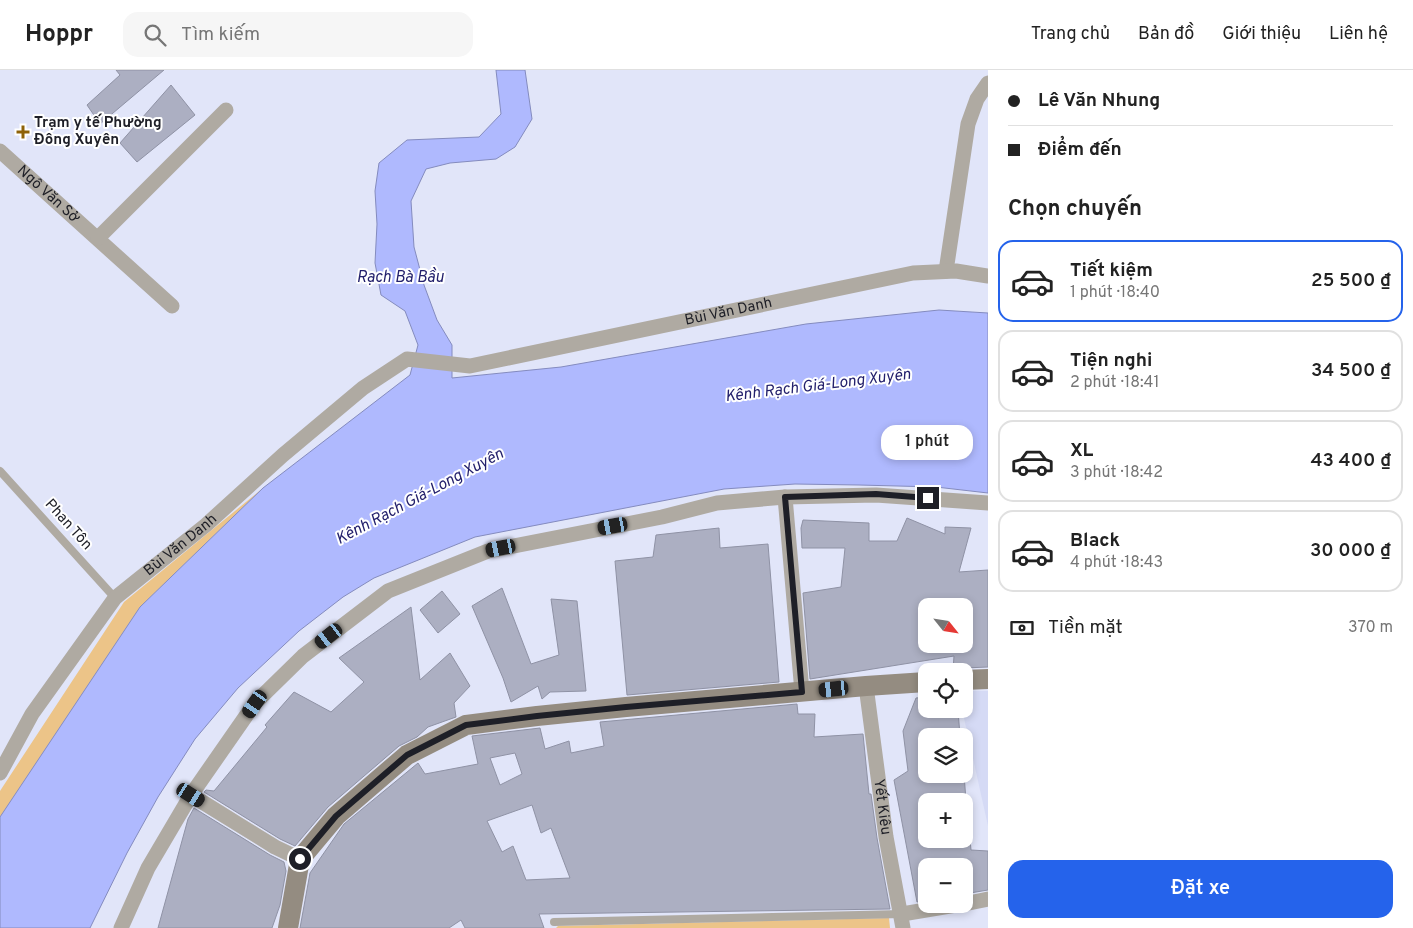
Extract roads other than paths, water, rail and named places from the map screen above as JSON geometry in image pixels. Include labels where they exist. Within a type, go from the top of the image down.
[{"type":"street","points":[[951,271],[968,124],[977,99],[988,83]]},
{"type":"street","points":[[98,238],[226,110]]},
{"type":"street","name":"Ngô Văn Sở","points":[[0,151],[172,306]]},
{"type":"street","name":"Bùi Văn Danh","points":[[0,773],[32,714],[115,598],[206,525],[283,455],[362,388],[407,359],[470,366],[913,273],[951,271],[988,276]]},
{"type":"street","points":[[121,928],[148,868],[191,795],[255,704],[303,656],[388,592],[488,551],[662,517],[716,502],[785,497],[876,494],[988,504]]},
{"type":"street","points":[[785,497],[802,692]]},
{"type":"street","points":[[973,680],[988,679]]},
{"type":"street","points":[[288,928],[300,859],[336,816],[407,755],[466,725],[626,707],[918,683]]},
{"type":"street","name":"Yết Kiêu","points":[[866,686],[886,837],[902,921]]},
{"type":"street","points":[[191,795],[275,847],[300,859]]},
{"type":"street","points":[[973,902],[988,899]]},
{"type":"street","points":[[902,921],[931,913]]},
{"type":"lane","name":"Phan Tôn","points":[[0,471],[115,598]]},
{"type":"lane","points":[[554,922],[902,921]]},
{"type":"water","points":[[496,70],[525,70],[532,119],[515,147],[496,159],[450,163],[426,169],[411,201],[414,247],[424,285],[437,320],[452,345],[452,378],[561,367],[806,324],[939,310],[988,313],[988,493],[936,487],[795,484],[724,489],[475,537],[374,578],[343,597],[299,631],[238,688],[195,739],[158,797],[127,853],[90,928],[0,928],[0,817],[140,607],[263,488],[410,375],[418,345],[405,311],[381,295],[375,263],[377,224],[375,191],[379,163],[407,140],[479,137],[501,114]]},
{"type":"place","name":"Trạm y tế Phường Đông Xuyên","points":[[23,132]]},
{"type":"water label","name":"Rạch Bà Bầu","points":[[400,278]]},
{"type":"water label","name":"Kênh Rạch Giá-Long Xuyên","points":[[818,386]]},
{"type":"water label","name":"Kênh Rạch Giá-Long Xuyên","points":[[420,497]]}]
